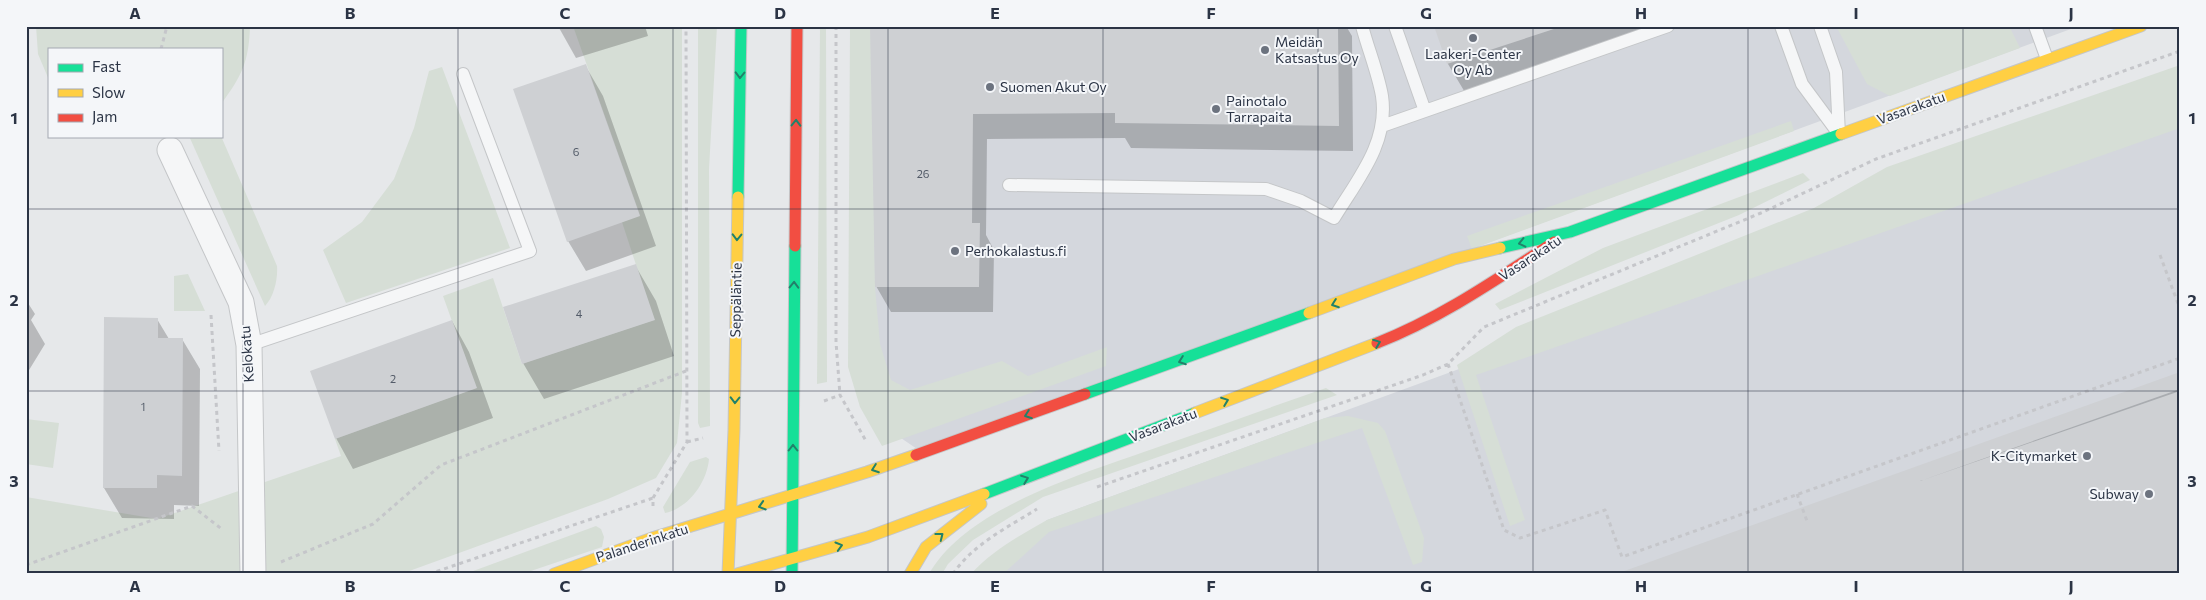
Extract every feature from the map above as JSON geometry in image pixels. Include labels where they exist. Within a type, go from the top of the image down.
[{"type":"street","name":"Seppäläntie","points":[[728,574],[735,420],[741,26]]},
{"type":"street","points":[[792,574],[798,26]]},
{"type":"street","name":"Vasarakatu","points":[[731,515],[867,472],[1244,338],[1454,259],[1570,232],[2141,26]]},
{"type":"street","name":"Kelokatu","points":[[170,150],[241,302],[249,345],[253,574]]},
{"type":"street","name":"Vasarakatu","points":[[737,574],[868,537],[1001,488],[1407,331],[1470,297],[1570,232]]},
{"type":"street","points":[[910,574],[926,547],[1001,488]]},
{"type":"street","name":"Palanderinkatu","points":[[554,574],[652,538],[731,515]]},
{"type":"lane","points":[[1009,185],[1266,189],[1301,201],[1334,218],[1376,150],[1382,126],[1382,96],[1362,26]]},
{"type":"lane","points":[[1395,26],[1425,111]]},
{"type":"lane","points":[[1382,126],[1668,26]]},
{"type":"lane","points":[[1781,26],[1802,84],[1839,134]]},
{"type":"lane","points":[[1820,26],[1836,72],[1839,134]]},
{"type":"lane","points":[[2035,26],[2047,60]]},
{"type":"lane","points":[[249,345],[530,251],[463,74]]},
{"type":"path","points":[[162,48],[167,26]]},
{"type":"path","points":[[429,574],[653,498],[687,442],[686,26]]},
{"type":"path","points":[[836,26],[836,342],[840,395],[866,438],[867,472]]},
{"type":"path","points":[[1093,488],[1423,375],[1448,364],[1484,327],[1761,213],[1876,159],[2180,51]]},
{"type":"path","points":[[2160,255],[2180,309]]},
{"type":"path","points":[[211,306],[219,461]]},
{"type":"path","points":[[1448,364],[1504,530],[1520,538],[1605,510],[1612,535],[1622,557],[2180,358]]},
{"type":"path","points":[[253,574],[373,524],[441,465],[686,370]]},
{"type":"path","points":[[1797,494],[1807,521]]},
{"type":"path","points":[[26,565],[192,506],[225,532],[224,523]]},
{"type":"path","points":[[953,574],[960,563],[1001,531],[1039,508]]},
{"type":"shaded area","points":[[36,26],[250,26],[248,49],[243,68],[222,103],[222,48],[48,48],[48,78],[38,54]]},
{"type":"shaded area","points":[[573,26],[682,26],[682,393],[677,443],[656,478],[608,499],[401,574],[26,574],[26,497],[157,519],[341,456],[335,439],[476,388],[443,296],[493,278],[522,364],[654,320],[622,222],[640,215]]},
{"type":"shaded area","points":[[698,26],[717,26],[709,169],[710,426],[700,428],[698,423]]},
{"type":"shaded area","points":[[820,26],[826,26],[827,382],[817,384]]},
{"type":"shaded area","points":[[850,26],[872,26],[875,287],[880,344],[891,380],[910,390],[1002,361],[1028,376],[1107,347],[1106,366],[882,446],[860,407],[848,367]]},
{"type":"shaded area","points":[[870,26],[2079,26],[920,451],[879,423],[863,357]]},
{"type":"shaded area","points":[[1836,26],[2009,26],[2020,48],[1890,96],[1867,84]]},
{"type":"shaded area","points":[[2180,65],[2180,128],[1476,375],[1525,520],[1510,526],[1457,365],[1516,327],[1814,208],[1887,167]]},
{"type":"shaded area","points":[[442,67],[510,248],[346,303],[323,250],[362,222],[394,179],[414,128],[429,71]]},
{"type":"shaded area","points":[[2180,105],[2180,574],[985,574],[1047,520]]},
{"type":"shaded area","points":[[1791,121],[1794,131],[1472,249],[1467,236]]},
{"type":"shaded area","points":[[190,138],[222,138],[277,266],[275,287],[271,298],[265,306]]},
{"type":"shaded area","points":[[1803,173],[1810,180],[1739,215],[1500,310],[1495,304],[1603,248]]},
{"type":"shaded area","points":[[188,274],[205,311],[174,311],[174,276]]},
{"type":"shaded area","points":[[1326,388],[1337,395],[1043,497],[973,540],[948,564],[942,574],[929,574],[947,550],[972,529],[1001,510],[1033,494],[1100,467]]},
{"type":"shaded area","points":[[1348,416],[1378,423],[1385,431],[1424,538],[1422,562],[1413,565],[1362,428],[1049,532],[1003,574],[971,574],[997,551],[1047,520],[1325,418]]},
{"type":"shaded area","points":[[26,419],[59,423],[53,468],[26,464]]},
{"type":"shaded area","points":[[706,457],[709,459],[708,468],[701,485],[682,506],[665,513],[663,507],[690,462]]},
{"type":"shaded area","points":[[596,526],[601,529],[604,537],[602,547],[522,574],[465,574]]},
{"type":"building","points":[[870,26],[1338,26],[1339,126],[1115,123],[1115,113],[973,114],[972,223],[980,223],[979,287],[875,287]]},
{"type":"building","points":[[1434,26],[1560,26],[1560,27],[1447,64]]},
{"type":"building","points":[[586,64],[640,216],[567,242],[513,89]]},
{"type":"building","points":[[636,264],[655,320],[522,364],[503,307]]},
{"type":"building","points":[[104,317],[158,318],[158,338],[183,338],[182,476],[157,475],[157,488],[103,488]]},
{"type":"building","points":[[452,320],[477,388],[335,439],[310,371]]},
{"type":"building","name":"K-Citymarket","points":[[2180,372],[2180,389],[1920,481],[2180,391],[2180,574],[1616,574]]},
{"type":"traffic: fast","points":[[738,197],[741,26]]},
{"type":"traffic: fast","points":[[1500,248],[1570,232],[1841,134]]},
{"type":"traffic: fast","points":[[792,574],[795,246]]},
{"type":"traffic: fast","points":[[1085,394],[1309,313]]},
{"type":"traffic: fast","points":[[984,494],[1195,413]]},
{"type":"traffic: slow","points":[[1841,134],[2141,26]]},
{"type":"traffic: slow","points":[[728,574],[734,430],[738,197]]},
{"type":"traffic: slow","points":[[1309,313],[1454,259],[1500,248]]},
{"type":"traffic: slow","points":[[1195,413],[1377,343]]},
{"type":"traffic: slow","points":[[554,574],[652,538],[867,472],[916,455]]},
{"type":"traffic: slow","points":[[737,574],[868,537],[984,494]]},
{"type":"traffic: slow","points":[[910,574],[926,547],[981,504]]},
{"type":"traffic: jam","points":[[795,246],[797,26]]},
{"type":"traffic: jam","points":[[1377,343],[1446,310],[1554,242]]},
{"type":"traffic: jam","points":[[916,455],[1085,394]]},
{"type":"place","name":"Laakeri-Center Oy Ab","points":[[1473,38]]},
{"type":"place","name":"Meidän Katsastus Oy","points":[[1265,50]]},
{"type":"place","name":"Suomen Akut Oy","points":[[990,87]]},
{"type":"place","name":"Painotalo Tarrapaita","points":[[1216,109]]},
{"type":"place","name":"Perhokalastus.fi","points":[[955,251]]},
{"type":"place","name":"K-Citymarket","points":[[2087,456]]},
{"type":"place","name":"Subway","points":[[2149,494]]}]
